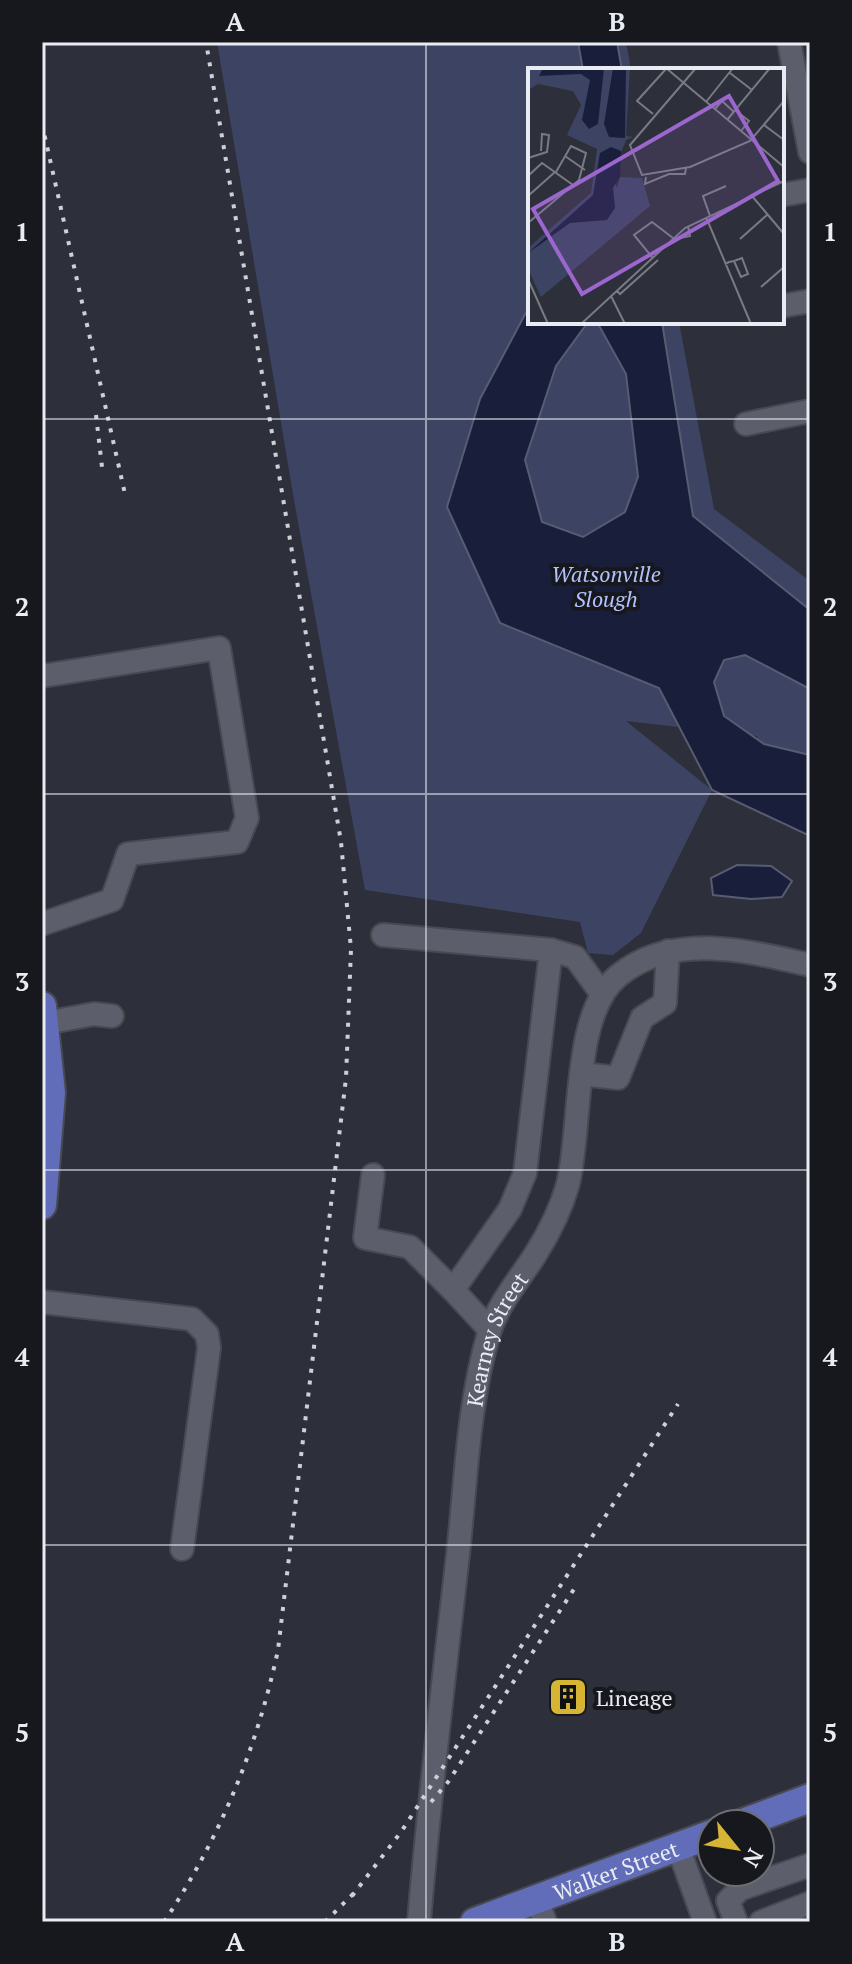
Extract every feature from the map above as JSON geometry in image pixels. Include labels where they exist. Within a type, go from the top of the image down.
[{"type":"main road","points":[[42,1205],[46,1093],[43,1015]]},
{"type":"main road","points":[[776,1812],[810,1800]]},
{"type":"main road","name":"Walker Street","points":[[475,1922],[541,1911],[696,1840]]},
{"type":"street","points":[[789,42],[789,83],[810,148]]},
{"type":"street","points":[[784,195],[810,190]]},
{"type":"street","points":[[784,306],[810,301]]},
{"type":"street","points":[[746,424],[810,411]]},
{"type":"street","points":[[42,676],[219,648],[247,818],[237,842],[128,854],[112,900],[42,924]]},
{"type":"street","points":[[383,935],[551,950],[575,957],[602,994]]},
{"type":"street","name":"Kearney Street","points":[[419,1922],[429,1805],[476,1390],[490,1330],[548,1233],[561,1204],[572,1161],[591,1020],[602,994],[627,969],[668,951],[682,948],[717,949],[810,965]]},
{"type":"street","points":[[453,1290],[510,1209],[525,1173],[551,950]]},
{"type":"street","points":[[582,1074],[618,1078],[642,1018],[665,1003],[668,951]]},
{"type":"street","points":[[43,1015],[112,1016]]},
{"type":"street","points":[[373,1175],[365,1238],[410,1247],[490,1330]]},
{"type":"street","points":[[42,1302],[192,1319],[207,1334],[209,1348],[182,1549]]},
{"type":"street","points":[[678,1847],[705,1922]]},
{"type":"street","points":[[736,1922],[728,1901],[740,1889],[810,1865]]},
{"type":"street","points":[[761,1922],[810,1903]]},
{"type":"green space","name":"Watsonville Slough","points":[[217,42],[626,42],[631,68],[528,68],[528,324],[679,324],[714,509],[810,581],[810,816],[768,786],[757,736],[626,721],[712,790],[641,933],[613,955],[588,953],[580,922],[365,890],[294,500]]},
{"type":"shaded area","points":[[578,42],[617,42],[622,68],[583,68]]},
{"type":"shaded area","points":[[528,309],[528,324],[587,324],[556,366],[525,460],[542,522],[583,537],[625,512],[638,477],[626,374],[598,324],[662,324],[693,516],[810,610],[810,689],[745,655],[724,660],[714,682],[724,716],[764,744],[810,755],[810,836],[712,790],[659,688],[500,623],[447,507],[480,399]]},
{"type":"shaded area","points":[[737,865],[771,866],[792,881],[782,897],[751,899],[713,895],[711,878]]},
{"type":"railway","points":[[164,1922],[202,1858],[234,1791],[259,1722],[278,1650],[346,1078],[351,949],[341,842],[206,42]]},
{"type":"railway","points":[[42,124],[125,494]]},
{"type":"railway","points":[[96,415],[102,467]]},
{"type":"railway","points":[[352,1896],[401,1832],[678,1404]]},
{"type":"railway","points":[[431,1802],[448,1782],[578,1583]]},
{"type":"railway","points":[[325,1922],[359,1888]]},
{"type":"place","name":"Lineage","points":[[568,1697]]}]
